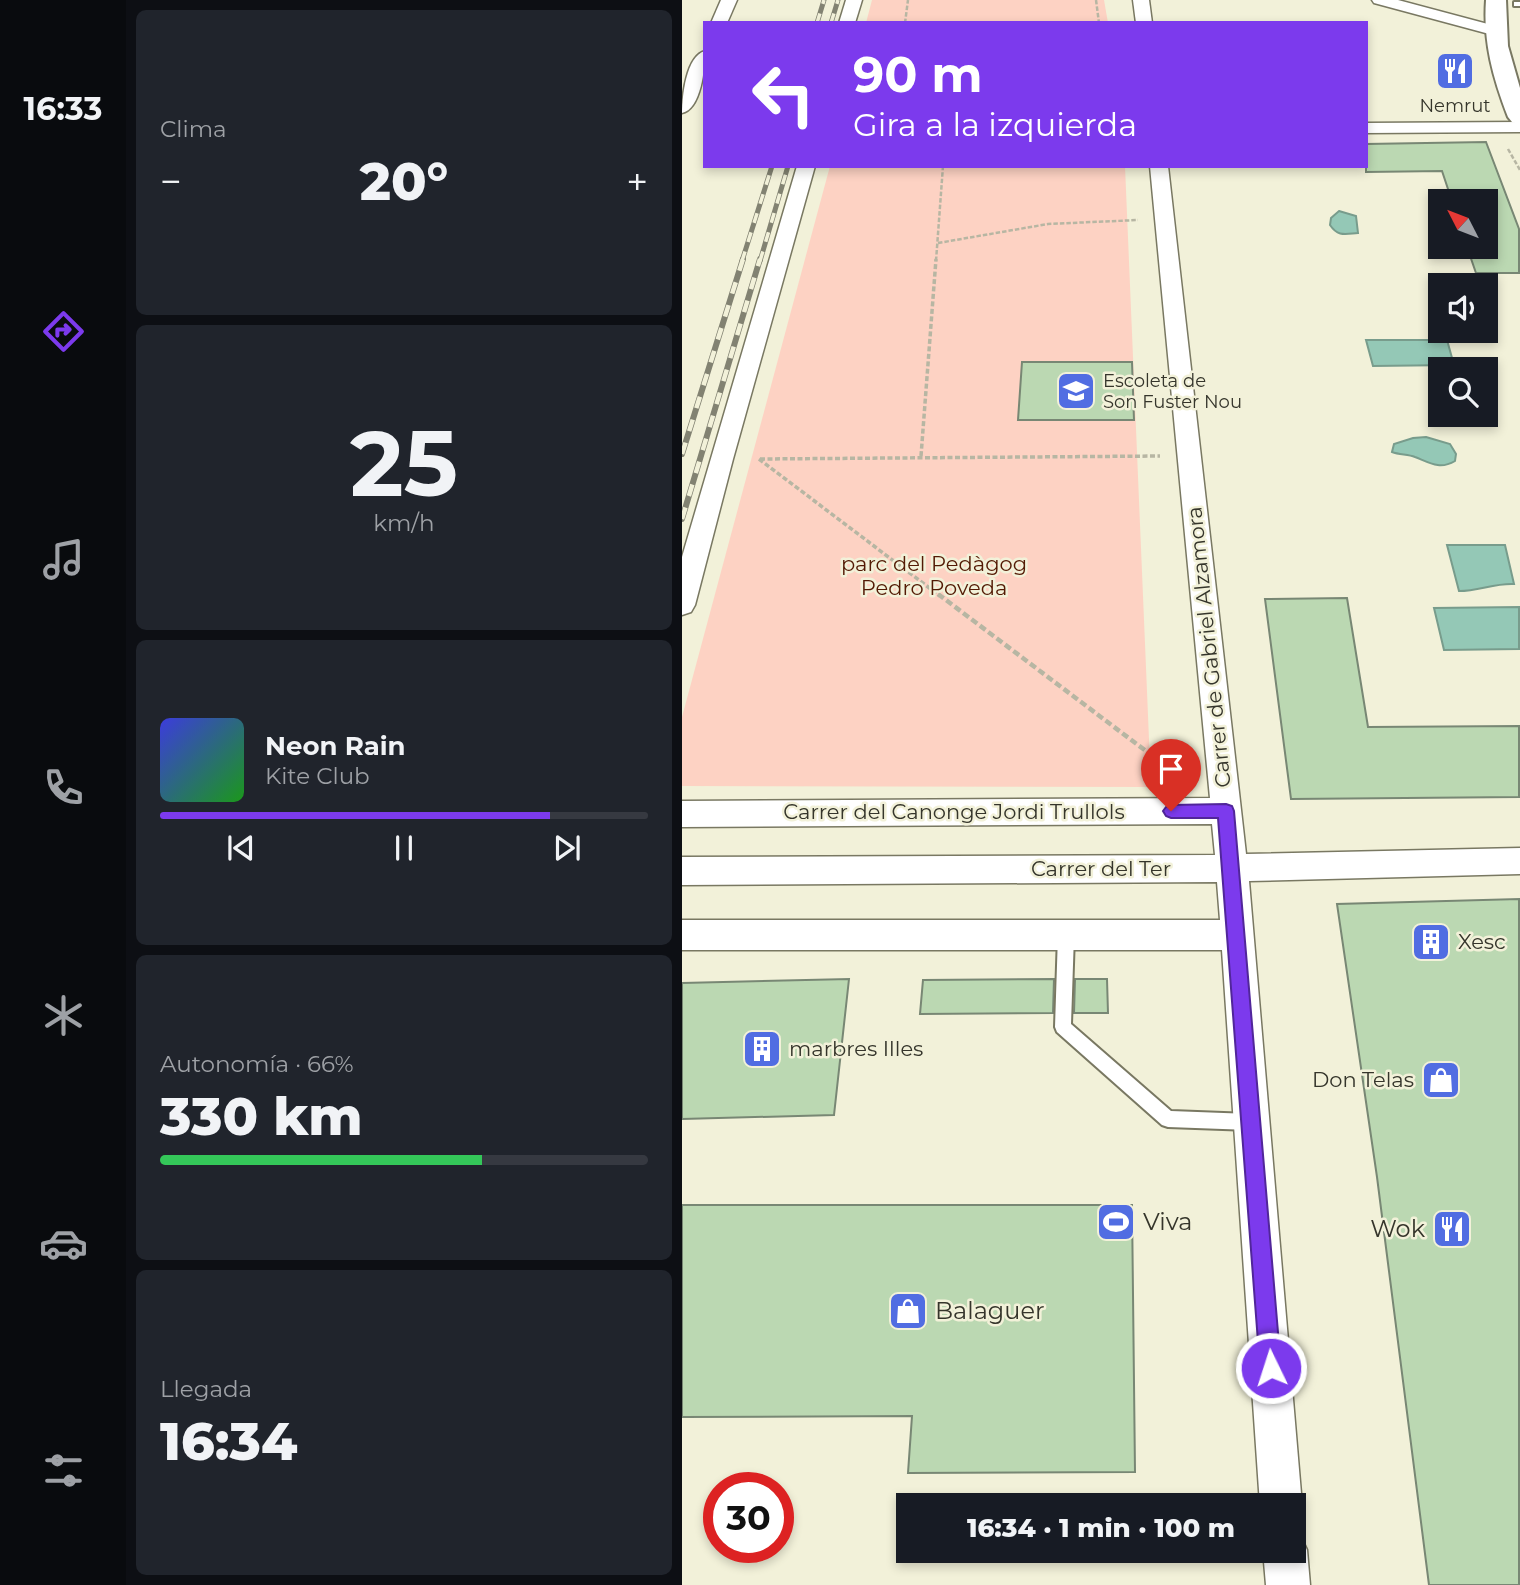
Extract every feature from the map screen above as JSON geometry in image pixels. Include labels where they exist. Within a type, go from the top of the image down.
[{"type":"main road","points":[[1496,0],[1493,30],[1504,78],[1520,117]]},
{"type":"street","points":[[720,21],[729,0]]},
{"type":"street","points":[[848,21],[854,0]]},
{"type":"street","points":[[1141,0],[1144,21]]},
{"type":"street","points":[[1380,0],[1493,30]]},
{"type":"street","points":[[682,108],[703,61]]},
{"type":"street","points":[[1368,128],[1520,127]]},
{"type":"street","points":[[682,605],[721,459],[805,168]]},
{"type":"street","name":"Carrer de Gabriel Alzamora","points":[[1159,168],[1232,868],[1280,1493]]},
{"type":"street","name":"Carrer del Canonge Jordi Trullols","points":[[682,814],[1226,811]]},
{"type":"street","name":"Carrer del Ter","points":[[682,871],[1232,868],[1520,861]]},
{"type":"street","points":[[682,935],[1237,935]]},
{"type":"street","points":[[1286,1563],[1288,1585]]},
{"type":"lane","points":[[1066,935],[1063,1027],[1168,1119],[1251,1122]]},
{"type":"path","points":[[905,21],[908,0]]},
{"type":"path","points":[[1096,0],[1100,21]]},
{"type":"path","points":[[921,456],[943,168]]},
{"type":"path","points":[[938,243],[1048,224],[1165,219]]},
{"type":"path","points":[[1189,456],[758,459],[1226,811]]},
{"type":"green space","points":[[872,0],[1104,0],[1108,21],[867,21]]},
{"type":"green space","name":"parc del Pedàgog Pedro Poveda","points":[[829,168],[1125,168],[1151,787],[682,786],[682,717]]},
{"type":"water","points":[[1339,211],[1356,216],[1358,233],[1342,234],[1333,229],[1330,225],[1331,218]]},
{"type":"water","points":[[1366,340],[1428,340],[1428,343],[1448,343],[1452,357],[1428,357],[1428,365],[1373,366]]},
{"type":"water","points":[[1426,437],[1450,444],[1456,454],[1455,461],[1435,465],[1392,452],[1394,444]]},
{"type":"water","points":[[1447,545],[1505,545],[1514,584],[1459,591]]},
{"type":"water","points":[[1519,607],[1519,649],[1444,650],[1434,608]]},
{"type":"building","points":[[1486,142],[1519,229],[1519,273],[1476,273],[1471,259],[1498,259],[1498,189],[1448,189],[1442,171],[1366,172],[1368,144]]},
{"type":"building","name":"Escoleta de Son Fuster Nou","points":[[1022,362],[1132,362],[1134,420],[1018,420]]},
{"type":"building","points":[[1347,598],[1368,727],[1519,726],[1519,797],[1291,799],[1265,599]]},
{"type":"building","points":[[1519,899],[1519,1585],[1429,1585],[1377,1177],[1337,904]]},
{"type":"building","name":"marbres Illes","points":[[849,979],[834,1115],[682,1119],[682,983]]},
{"type":"building","points":[[1054,979],[1053,1013],[920,1014],[923,980]]},
{"type":"building","points":[[1075,979],[1107,979],[1108,1013],[1074,1013]]},
{"type":"building","name":"Balaguer","points":[[682,1205],[1132,1205],[1135,1472],[908,1473],[912,1416],[682,1417]]},
{"type":"railway","points":[[818,21],[824,0]]},
{"type":"railway","points":[[832,21],[838,0]]},
{"type":"railway","points":[[742,261],[771,168]]},
{"type":"railway","points":[[760,261],[787,168]]},
{"type":"railway","points":[[682,454],[743,259]]},
{"type":"railway","points":[[682,519],[760,259]]},
{"type":"place","name":"Nemrut","points":[[1455,71]]},
{"type":"place","name":"Escoleta de Son Fuster Nou","points":[[1076,391]]},
{"type":"place","name":"Xesc","points":[[1431,942]]},
{"type":"place","name":"marbres Illes","points":[[762,1049]]},
{"type":"place","name":"Don Telas","points":[[1441,1080]]},
{"type":"place","name":"Viva","points":[[1116,1222]]},
{"type":"place","name":"Wok","points":[[1452,1229]]},
{"type":"place","name":"Balaguer","points":[[908,1311]]},
{"type":"route","points":[[1171,811],[1226,811],[1271,1368]]}]
